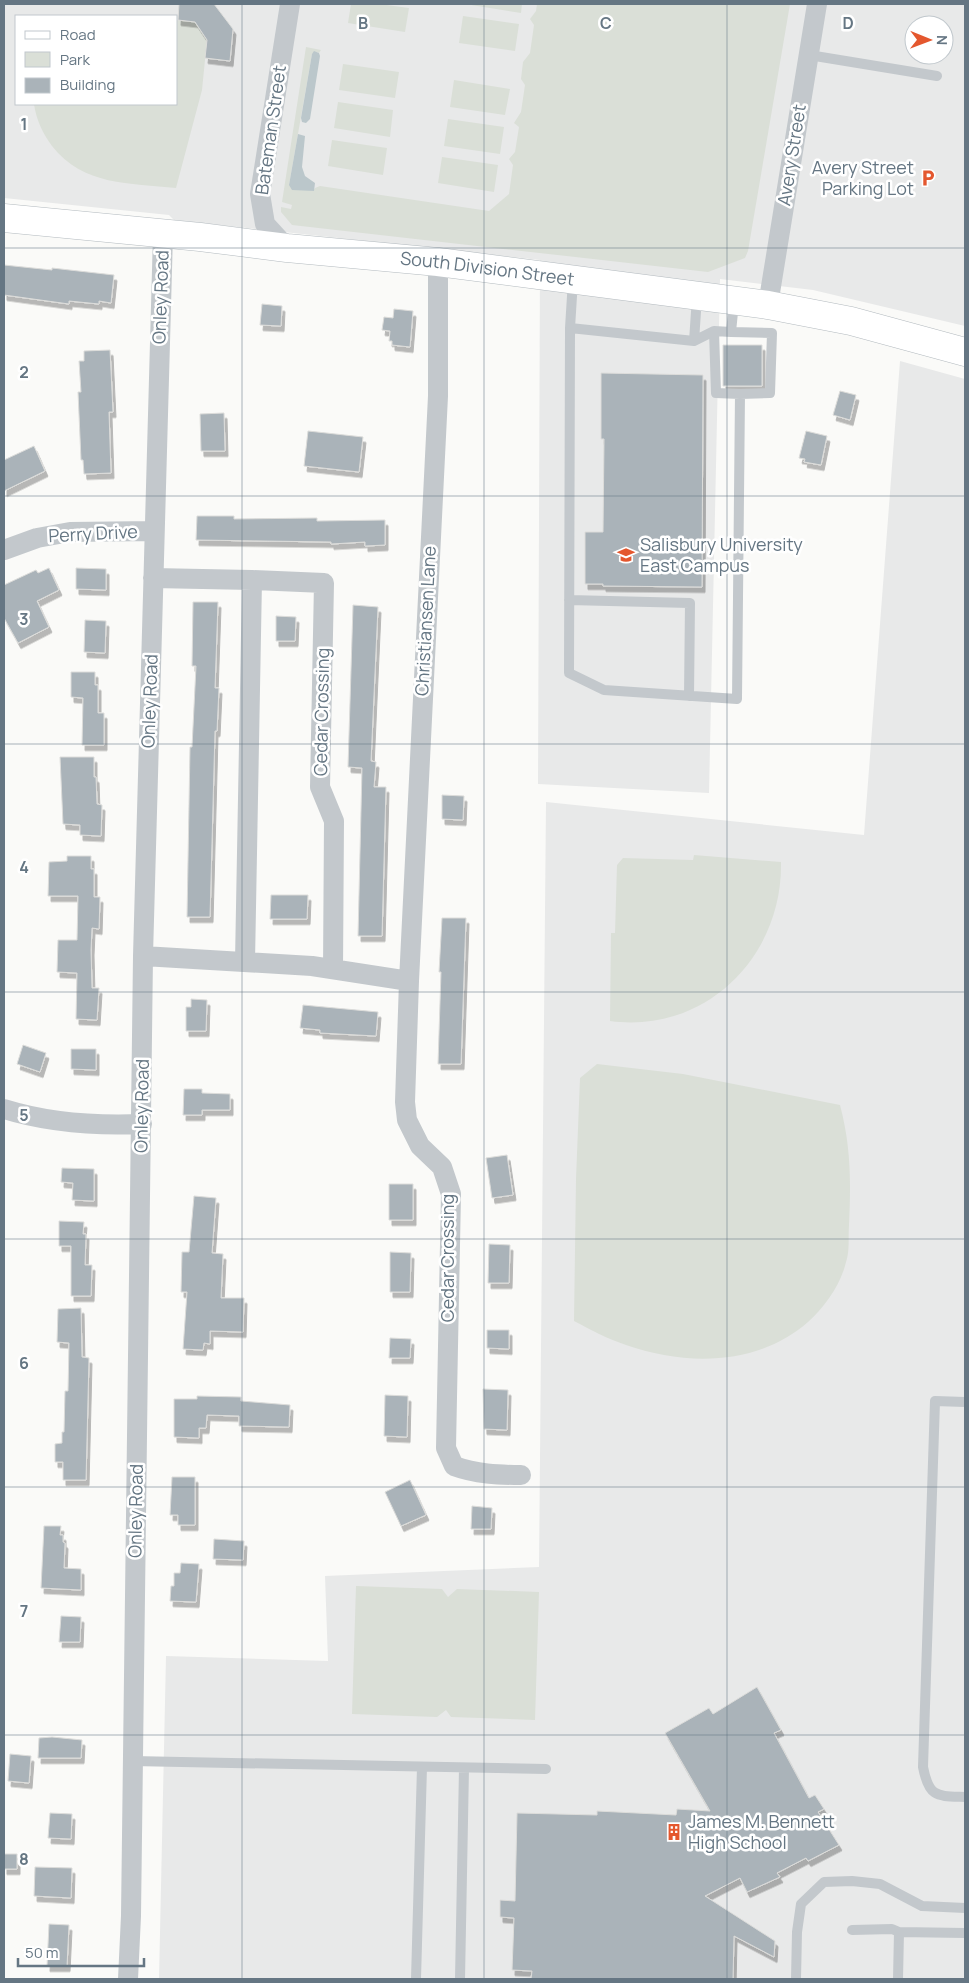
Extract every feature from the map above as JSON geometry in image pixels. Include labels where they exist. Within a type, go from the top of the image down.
[{"type":"street","name":"Bateman Street","points":[[287,248],[265,224],[260,194],[290,4]]},
{"type":"street","name":"Avery Street","points":[[768,305],[817,4]]},
{"type":"street","name":"South Division Street","points":[[4,218],[438,262],[768,305],[851,321],[965,352]]},
{"type":"street","name":"Onley Road","points":[[128,1979],[131,1916],[143,956],[163,234]]},
{"type":"street","name":"Christiansen Lane","points":[[409,981],[438,396],[438,262]]},
{"type":"street","name":"Perry Drive","points":[[4,550],[37,538],[70,532],[154,531]]},
{"type":"street","name":"Cedar Crossing","points":[[153,578],[324,583],[320,787],[334,821],[333,969]]},
{"type":"street","points":[[245,962],[252,580]]},
{"type":"street","points":[[143,956],[312,966],[409,981]]},
{"type":"street","name":"Cedar Crossing","points":[[409,981],[405,1102],[407,1120],[420,1146],[442,1167],[451,1194],[446,1448],[454,1466],[471,1472],[521,1475]]},
{"type":"street","points":[[4,1110],[63,1122],[103,1126],[142,1124]]},
{"type":"lane","points":[[809,55],[936,76]]},
{"type":"lane","points":[[573,279],[570,328],[569,673],[604,690],[737,699],[740,394]]},
{"type":"lane","points":[[694,341],[697,296]]},
{"type":"lane","points":[[731,332],[734,301]]},
{"type":"lane","points":[[570,328],[694,341],[714,331],[772,334],[770,393],[716,393],[714,331]]},
{"type":"lane","points":[[568,600],[690,603],[689,696]]},
{"type":"lane","points":[[965,1402],[935,1401],[923,1767],[926,1784],[939,1796],[965,1797]]},
{"type":"lane","points":[[132,1761],[546,1770]]},
{"type":"lane","points":[[416,1979],[422,1767]]},
{"type":"lane","points":[[460,1979],[464,1768]]},
{"type":"lane","points":[[796,1979],[797,1932],[801,1904],[824,1882],[852,1881],[880,1884],[922,1906],[965,1908]]},
{"type":"lane","points":[[852,1930],[892,1929],[899,1932],[965,1933]]},
{"type":"lane","points":[[898,1979],[899,1932]]},
{"type":"shaded area","name":"Salisbury University East Campus","points":[[4,4],[965,4],[965,326],[813,290],[720,279],[709,793],[538,784],[540,260],[174,220],[169,215],[4,198]]},
{"type":"shaded area","points":[[314,51],[319,53],[320,56],[310,119],[306,123],[302,122],[301,118]]},
{"type":"shaded area","points":[[298,134],[305,136],[302,167],[305,176],[315,183],[314,191],[292,190],[289,185]]},
{"type":"shaded area","points":[[900,361],[965,379],[965,1979],[159,1979],[166,1656],[328,1661],[325,1576],[539,1567],[546,802],[864,835]]},
{"type":"green space","points":[[351,4],[379,4],[409,8],[405,32],[348,23]]},
{"type":"green space","points":[[465,4],[522,4],[521,13]]},
{"type":"green space","points":[[537,4],[790,4],[748,251],[745,258],[708,272],[292,225],[281,212],[281,207],[291,209],[292,205],[282,202],[306,47],[321,50],[319,53],[312,54],[289,185],[313,191],[320,186],[489,211],[509,194],[513,165],[509,159],[515,152],[519,127],[514,123],[521,112],[525,85],[521,79],[523,62],[530,53],[534,25],[530,19],[536,11]]},
{"type":"green space","points":[[463,16],[519,24],[515,51],[459,43]]},
{"type":"green space","points":[[178,20],[195,22],[207,40],[202,90],[176,188],[108,180],[78,169],[64,159],[52,146],[38,121],[34,105],[178,105]]},
{"type":"green space","points":[[343,64],[399,72],[395,98],[339,90]]},
{"type":"green space","points":[[454,80],[510,89],[505,115],[450,107]]},
{"type":"green space","points":[[338,102],[393,110],[390,137],[334,128]]},
{"type":"green space","points":[[448,119],[504,127],[500,154],[444,146]]},
{"type":"green space","points":[[332,140],[387,148],[383,175],[328,166]]},
{"type":"green space","points":[[442,157],[498,165],[494,192],[438,183]]},
{"type":"green space","points":[[694,855],[781,862],[778,896],[769,928],[753,957],[732,982],[707,1001],[678,1015],[645,1022],[610,1021],[611,933],[615,933],[617,865],[623,858],[693,860]]},
{"type":"green space","points":[[597,1064],[683,1074],[840,1105],[844,1120],[849,1164],[848,1253],[844,1270],[836,1287],[826,1302],[808,1322],[788,1336],[767,1347],[721,1358],[697,1359],[649,1352],[626,1345],[574,1321],[576,1179],[580,1078]]},
{"type":"green space","points":[[356,1586],[442,1589],[448,1597],[457,1589],[539,1592],[535,1720],[451,1717],[446,1710],[437,1717],[352,1714]]},
{"type":"building","points":[[179,4],[214,4],[233,29],[230,61],[205,58],[207,40],[195,22],[178,20]]},
{"type":"building","points":[[4,265],[114,275],[111,303],[99,301],[99,304],[69,301],[69,304],[4,295]]},
{"type":"building","points":[[262,304],[282,306],[281,326],[260,325]]},
{"type":"building","points":[[394,309],[413,311],[410,347],[392,345],[392,341],[389,341],[390,331],[382,330],[384,317],[393,318]]},
{"type":"building","points":[[723,345],[762,345],[762,386],[723,386]]},
{"type":"building","points":[[110,350],[113,412],[109,412],[111,473],[84,474],[83,460],[81,460],[78,392],[81,392],[79,361],[84,361],[84,351]]},
{"type":"building","points":[[601,373],[703,375],[702,587],[603,586],[603,584],[585,584],[585,532],[603,532],[604,439],[601,439]]},
{"type":"building","points":[[840,391],[856,395],[850,420],[833,415]]},
{"type":"building","points":[[224,413],[225,451],[201,451],[200,414]]},
{"type":"building","points":[[308,431],[363,437],[359,472],[304,466]]},
{"type":"building","points":[[806,431],[827,436],[821,465],[804,462],[805,459],[799,458]]},
{"type":"building","points":[[34,446],[45,471],[4,491],[4,460]]},
{"type":"building","points":[[197,516],[234,516],[234,519],[317,518],[317,521],[385,520],[385,545],[365,546],[365,542],[331,544],[331,542],[196,540]]},
{"type":"building","points":[[49,568],[59,590],[37,601],[49,627],[18,643],[4,618],[4,585],[36,570],[38,573]]},
{"type":"building","points":[[76,568],[106,569],[106,590],[76,589]]},
{"type":"building","points":[[193,602],[218,602],[215,688],[219,688],[217,731],[215,731],[210,917],[187,917],[190,747],[192,747],[196,666],[192,666]]},
{"type":"building","points":[[353,605],[378,607],[371,761],[376,762],[374,787],[386,787],[382,936],[358,936],[362,768],[348,767]]},
{"type":"building","points":[[276,616],[296,617],[295,641],[276,641]]},
{"type":"building","points":[[85,620],[106,621],[105,653],[84,652]]},
{"type":"building","points":[[71,672],[95,672],[95,685],[98,685],[98,713],[104,713],[104,745],[82,745],[83,698],[71,697]]},
{"type":"building","points":[[60,757],[94,757],[97,804],[102,805],[101,836],[80,835],[80,825],[63,824]]},
{"type":"building","points":[[442,795],[464,796],[463,820],[442,819]]},
{"type":"building","points":[[67,856],[91,856],[91,869],[94,869],[94,897],[100,897],[99,929],[92,928],[91,950],[92,988],[99,988],[97,1020],[76,1019],[77,973],[57,972],[58,940],[77,940],[78,896],[48,896],[49,862],[67,861]]},
{"type":"building","points":[[271,895],[308,895],[307,919],[270,919]]},
{"type":"building","points":[[442,918],[466,918],[461,1064],[438,1064],[441,972],[439,972]]},
{"type":"building","points":[[191,999],[207,1000],[206,1031],[186,1031],[186,1007],[191,1007]]},
{"type":"building","points":[[303,1005],[378,1012],[376,1036],[320,1033],[320,1030],[300,1028]]},
{"type":"building","points":[[23,1045],[46,1053],[40,1072],[17,1064]]},
{"type":"building","points":[[71,1049],[96,1049],[96,1070],[71,1069]]},
{"type":"building","points":[[184,1089],[202,1089],[202,1093],[230,1094],[230,1110],[202,1110],[202,1115],[183,1115]]},
{"type":"building","points":[[507,1155],[513,1195],[492,1198],[486,1158]]},
{"type":"building","points":[[62,1168],[94,1169],[94,1201],[72,1200],[73,1183],[61,1182]]},
{"type":"building","points":[[389,1184],[413,1184],[413,1220],[389,1220]]},
{"type":"building","points":[[194,1196],[216,1198],[212,1253],[223,1254],[221,1298],[244,1298],[243,1332],[210,1331],[210,1344],[204,1343],[203,1350],[183,1349],[187,1292],[181,1292],[182,1252],[189,1252]]},
{"type":"building","points":[[59,1221],[84,1222],[83,1234],[86,1234],[85,1265],[92,1265],[91,1296],[71,1296],[71,1246],[59,1246]]},
{"type":"building","points":[[489,1244],[510,1245],[509,1283],[488,1283]]},
{"type":"building","points":[[390,1252],[411,1253],[410,1292],[390,1292]]},
{"type":"building","points":[[81,1308],[82,1357],[89,1358],[86,1480],[63,1480],[63,1462],[55,1462],[55,1444],[62,1443],[62,1432],[64,1432],[65,1391],[68,1391],[69,1343],[57,1342],[58,1309]]},
{"type":"building","points":[[487,1330],[509,1330],[509,1349],[487,1348]]},
{"type":"building","points":[[390,1338],[411,1339],[410,1358],[389,1358]]},
{"type":"building","points":[[483,1389],[508,1390],[507,1430],[484,1429]]},
{"type":"building","points":[[385,1395],[408,1396],[407,1437],[384,1436]]},
{"type":"building","points":[[197,1396],[241,1397],[241,1401],[290,1405],[289,1427],[239,1426],[239,1416],[207,1415],[206,1428],[199,1428],[199,1438],[174,1437],[174,1399],[197,1399]]},
{"type":"building","points":[[172,1477],[195,1477],[195,1525],[178,1525],[178,1515],[170,1515]]},
{"type":"building","points":[[410,1480],[426,1515],[401,1526],[385,1492]]},
{"type":"building","points":[[472,1506],[492,1508],[491,1529],[471,1529]]},
{"type":"building","points":[[44,1526],[61,1526],[60,1535],[63,1535],[63,1542],[65,1543],[64,1568],[81,1569],[81,1590],[41,1588]]},
{"type":"building","points":[[214,1539],[244,1541],[243,1560],[213,1559]]},
{"type":"building","points":[[181,1563],[199,1564],[196,1602],[170,1601],[171,1586],[174,1586],[174,1573],[180,1573]]},
{"type":"building","points":[[61,1616],[81,1617],[80,1642],[59,1642]]},
{"type":"building","name":"James M. Bennett High School","points":[[757,1687],[781,1730],[774,1733],[809,1798],[815,1795],[824,1809],[818,1812],[839,1845],[808,1861],[806,1858],[777,1873],[780,1877],[747,1892],[740,1878],[705,1896],[775,1941],[774,1957],[734,1936],[733,1979],[531,1979],[532,1971],[512,1970],[514,1918],[500,1917],[500,1900],[515,1901],[517,1813],[597,1815],[597,1811],[676,1815],[677,1809],[710,1811],[665,1733],[709,1708],[713,1714]]},
{"type":"building","points":[[52,1737],[82,1740],[81,1758],[38,1758],[39,1738]]},
{"type":"building","points":[[10,1754],[31,1756],[29,1783],[8,1781]]},
{"type":"building","points":[[50,1813],[72,1814],[71,1839],[48,1838]]},
{"type":"building","points":[[4,1854],[17,1854],[17,1869],[4,1869]]},
{"type":"building","points":[[35,1867],[72,1868],[71,1898],[34,1896]]},
{"type":"building","points":[[49,1924],[69,1925],[67,1966],[47,1966]]},
{"type":"place","name":"Avery Street Parking Lot","points":[[928,178]]},
{"type":"place","name":"Salisbury University East Campus","points":[[626,555]]},
{"type":"place","name":"James M. Bennett High School","points":[[674,1832]]}]
